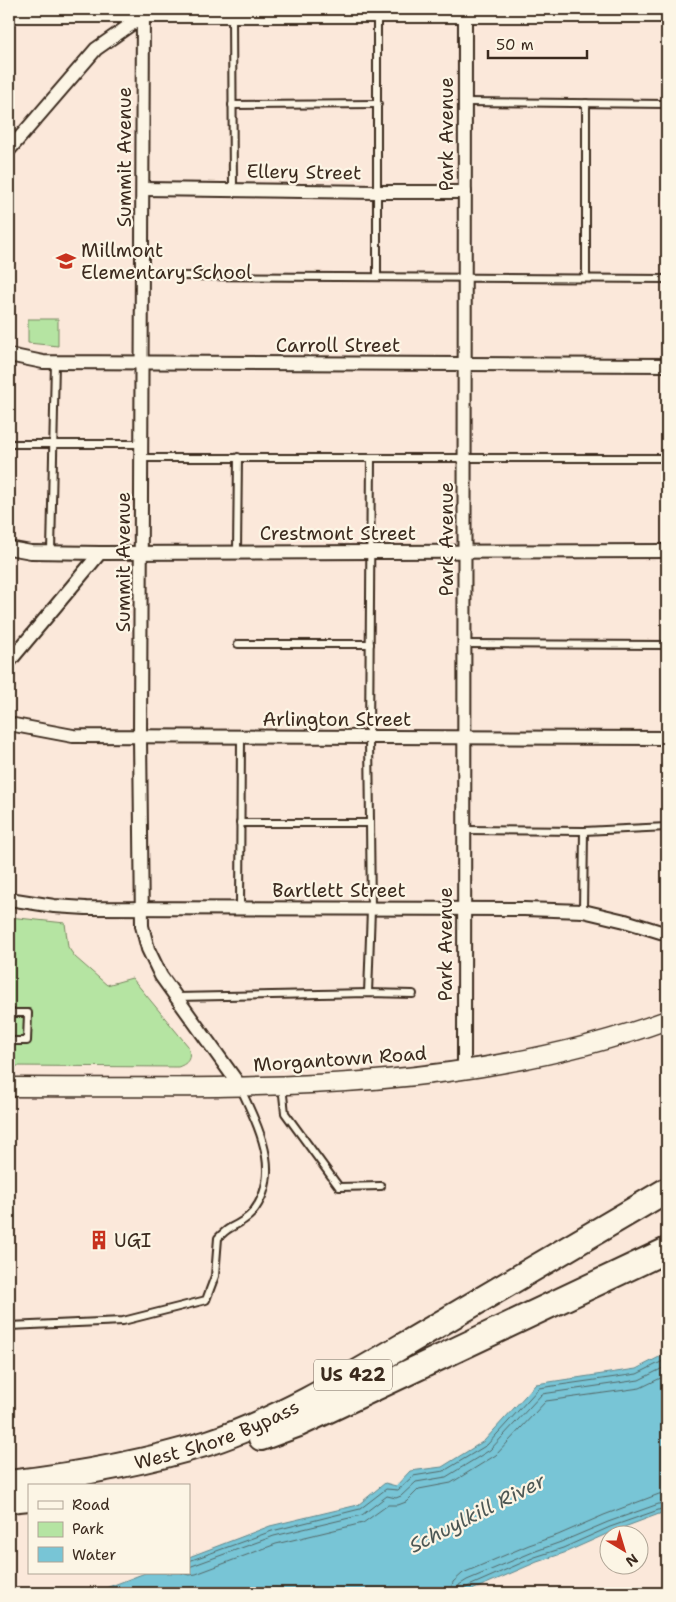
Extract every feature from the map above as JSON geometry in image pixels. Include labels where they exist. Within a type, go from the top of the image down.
[{"type":"highway","name":"West Shore Bypass","points":[[9,1483],[140,1461],[209,1442],[248,1427],[308,1400],[337,1384],[667,1190]]},
{"type":"highway","points":[[542,1264],[667,1199]]},
{"type":"highway","points":[[548,1306],[667,1240]]},
{"type":"highway","name":"West Shore Bypass","points":[[107,1484],[206,1459],[299,1424],[667,1250]]},
{"type":"highway","points":[[9,1500],[28,1498]]},
{"type":"main road","name":"Morgantown Road","points":[[9,1087],[240,1086],[372,1081],[464,1070],[526,1059],[574,1048],[667,1020]]},
{"type":"street","points":[[9,16],[62,12],[232,15],[306,12],[377,15],[465,12],[599,12],[667,16]]},
{"type":"street","points":[[9,150],[96,49],[143,12]]},
{"type":"street","name":"Summit Avenue","points":[[143,12],[140,737],[142,926],[150,956],[160,976],[240,1086]]},
{"type":"street","name":"Park Avenue","points":[[464,1070],[465,12]]},
{"type":"street","name":"Ellery Street","points":[[143,189],[465,192]]},
{"type":"street","name":"Carroll Street","points":[[9,355],[43,362],[667,365]]},
{"type":"street","name":"Crestmont Street","points":[[9,548],[31,552],[100,553],[667,551]]},
{"type":"street","points":[[9,662],[100,553]]},
{"type":"street","name":"Arlington Street","points":[[9,724],[73,736],[667,738]]},
{"type":"street","name":"Bartlett Street","points":[[9,899],[54,906],[86,908],[464,908],[583,911],[667,934]]},
{"type":"lane","points":[[232,15],[233,189]]},
{"type":"lane","points":[[377,15],[377,276]]},
{"type":"lane","points":[[465,102],[667,104]]},
{"type":"lane","points":[[586,103],[586,278]]},
{"type":"lane","points":[[232,105],[378,104]]},
{"type":"lane","points":[[184,276],[667,279]]},
{"type":"lane","points":[[51,552],[55,362]]},
{"type":"lane","points":[[9,444],[142,444]]},
{"type":"lane","points":[[238,457],[238,552]]},
{"type":"lane","points":[[142,458],[667,458]]},
{"type":"lane","points":[[368,993],[371,909],[369,738],[371,458]]},
{"type":"lane","points":[[238,644],[370,644]]},
{"type":"lane","points":[[464,644],[667,645]]},
{"type":"lane","points":[[240,908],[241,737]]},
{"type":"lane","points":[[240,823],[370,823]]},
{"type":"lane","points":[[464,830],[584,831],[667,827]]},
{"type":"lane","points":[[583,911],[584,831]]},
{"type":"lane","points":[[176,997],[368,993],[413,994]]},
{"type":"lane","points":[[9,1013],[28,1013],[28,1041],[9,1041]]},
{"type":"lane","points":[[282,1085],[283,1106],[286,1114],[339,1187],[381,1186]]},
{"type":"lane","points":[[9,1326],[123,1321],[206,1300],[215,1276],[218,1238],[229,1228],[251,1214],[260,1202],[266,1187],[268,1167],[265,1148],[240,1086]]},
{"type":"green space","points":[[28,319],[58,319],[58,346],[28,343]]},
{"type":"green space","points":[[9,917],[65,923],[68,947],[75,957],[107,985],[132,978],[188,1046],[189,1059],[178,1067],[9,1066]]},
{"type":"water","name":"Schuylkill River","points":[[667,1353],[667,1511],[632,1524],[598,1524],[598,1538],[465,1593],[67,1593],[106,1588],[142,1574],[190,1574],[190,1557],[270,1526],[358,1505],[385,1483],[396,1486],[410,1471],[442,1467],[484,1441],[536,1384],[636,1369]]},
{"type":"place","name":"Millmont Elementary School","points":[[66,261]]},
{"type":"place","name":"UGI","points":[[99,1240]]}]
